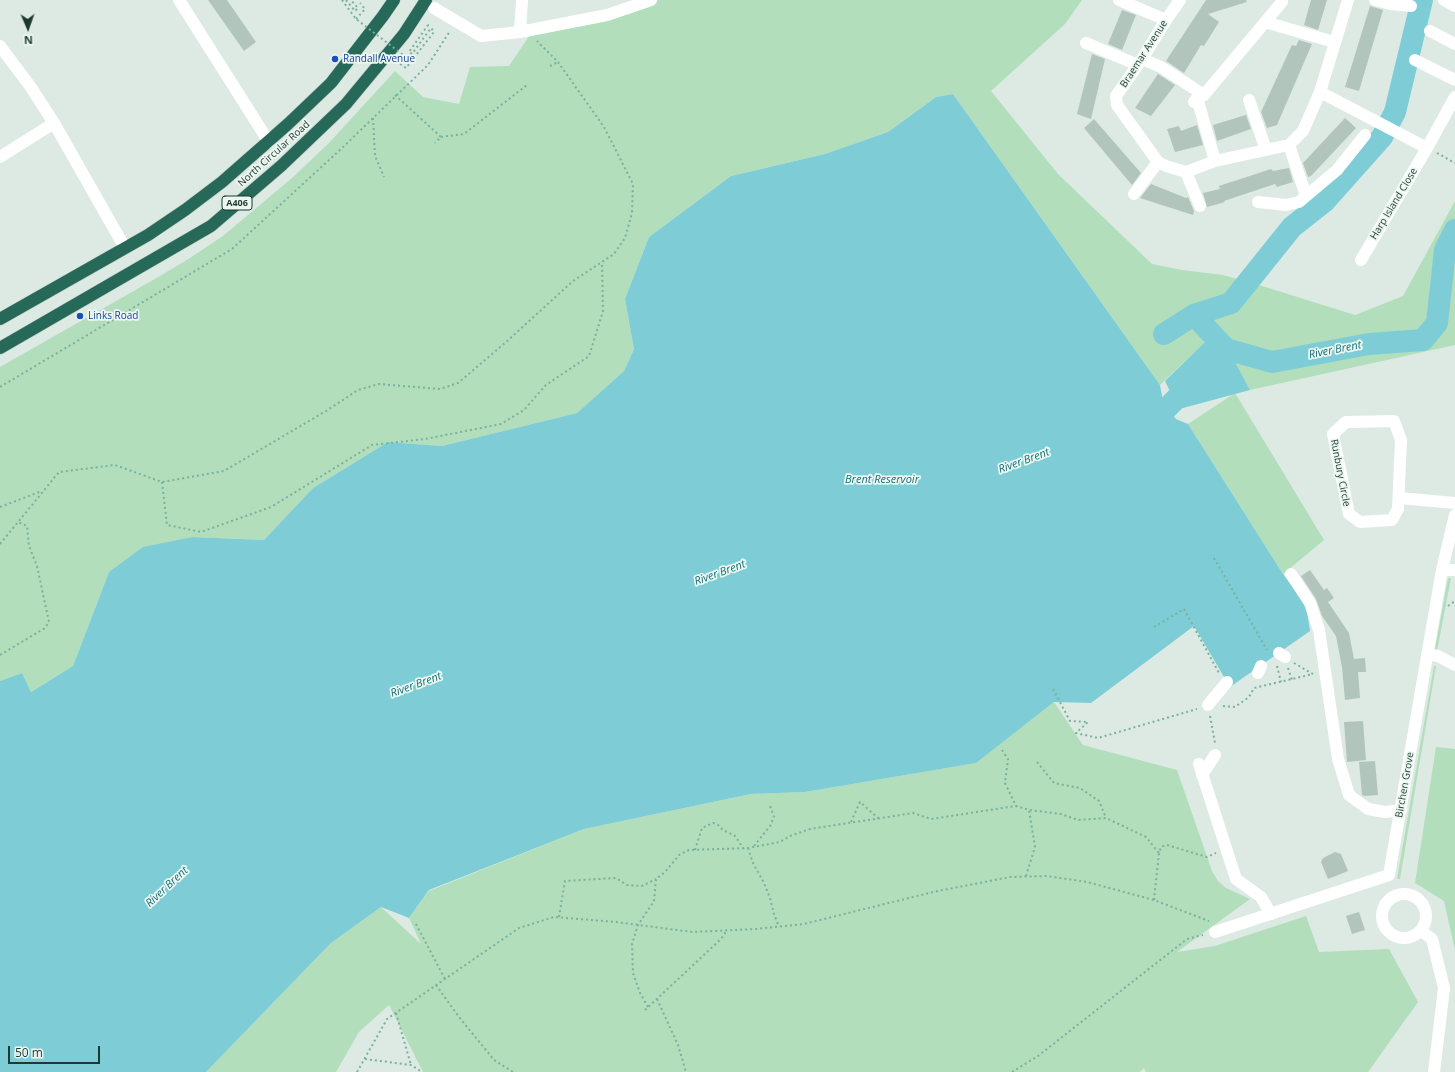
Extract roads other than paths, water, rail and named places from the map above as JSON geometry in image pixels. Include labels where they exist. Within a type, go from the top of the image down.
[{"type":"highway","name":"North Circular Road","points":[[0,320],[125,248],[185,210],[222,182],[269,142],[331,83],[394,0]]},
{"type":"highway","name":"North Circular Road","points":[[0,348],[211,226],[281,166],[346,104],[430,4]]},
{"type":"street","points":[[179,0],[269,142]]},
{"type":"street","points":[[520,32],[522,0]]},
{"type":"street","points":[[430,4],[456,22],[481,36],[520,32],[607,15],[650,0]]},
{"type":"street","points":[[1119,0],[1166,20]]},
{"type":"street","name":"Braemar Avenue","points":[[1158,162],[1117,105],[1116,96],[1180,0]]},
{"type":"street","points":[[1134,194],[1158,162],[1186,172],[1215,160],[1289,145],[1303,131],[1320,92],[1348,0]]},
{"type":"street","points":[[1375,0],[1391,4],[1411,6]]},
{"type":"street","points":[[1444,0],[1455,6]]},
{"type":"street","points":[[1198,98],[1282,2]]},
{"type":"street","points":[[1265,22],[1334,42]]},
{"type":"street","points":[[1430,31],[1455,44]]},
{"type":"street","points":[[1086,43],[1140,62],[1161,67],[1198,98],[1215,160]]},
{"type":"street","points":[[0,46],[30,86],[54,124],[125,248]]},
{"type":"street","points":[[1415,60],[1455,80]]},
{"type":"street","points":[[1320,92],[1428,148]]},
{"type":"street","name":"Harp Island Close","points":[[1361,260],[1428,148],[1455,97]]},
{"type":"street","points":[[1249,100],[1266,150]]},
{"type":"street","points":[[0,157],[54,124]]},
{"type":"street","points":[[1258,202],[1286,205],[1299,202],[1337,170],[1365,134]]},
{"type":"street","points":[[1289,145],[1306,196]]},
{"type":"street","points":[[1186,172],[1200,206]]},
{"type":"street","name":"Runbury Circle","points":[[1394,421],[1401,440],[1400,498],[1398,509],[1392,520],[1360,522],[1349,514],[1333,434],[1346,422],[1394,421]]},
{"type":"street","points":[[1400,498],[1455,503]]},
{"type":"street","name":"Birchen Grove","points":[[1389,876],[1442,570],[1455,515]]},
{"type":"street","points":[[1442,570],[1455,570]]},
{"type":"street","points":[[1291,574],[1310,603],[1319,630],[1319,673],[1338,759],[1350,795],[1368,809],[1385,812],[1401,810]]},
{"type":"street","points":[[1428,654],[1438,656],[1455,665]]},
{"type":"street","points":[[1208,705],[1226,683]]},
{"type":"street","points":[[1215,755],[1200,769],[1236,878],[1261,897],[1271,914]]},
{"type":"street","points":[[1214,927],[1271,914],[1389,876],[1394,883],[1397,895]]},
{"type":"street","points":[[1409,894],[1415,896],[1424,906],[1426,919],[1421,931],[1416,936],[1401,939],[1388,933],[1384,927],[1382,912],[1384,905],[1397,895],[1409,894]]},
{"type":"street","points":[[1421,931],[1432,939],[1444,988],[1434,1072]]},
{"type":"water","name":"Brent Reservoir","points":[[953,94],[1160,385],[1162,396],[1167,408],[1176,419],[1188,424],[1283,574],[1306,605],[1310,631],[1230,687],[1194,626],[1091,703],[1054,702],[976,763],[805,792],[751,794],[584,829],[429,890],[409,918],[381,907],[331,943],[206,1072],[0,1072],[0,681],[22,673],[31,692],[73,666],[109,572],[143,547],[193,537],[264,540],[313,488],[388,442],[442,446],[577,413],[624,371],[634,349],[625,299],[649,237],[731,176],[825,154],[888,132],[936,97]]},
{"type":"water","points":[[1220,333],[1250,390],[1183,408],[1174,400],[1165,381],[1207,340]]},
{"type":"waterway","points":[[1164,334],[1194,315],[1231,303],[1292,227],[1325,201],[1382,137],[1395,112],[1422,0]]},
{"type":"waterway","name":"River Brent","points":[[1139,418],[1167,408],[1226,349],[1272,362],[1369,344],[1423,340],[1437,323],[1445,250],[1455,230]]},
{"type":"waterway","points":[[1194,315],[1226,349]]},
{"type":"place","name":"Randall Avenue","points":[[335,59]]},
{"type":"place","name":"Links Road","points":[[80,316]]}]
